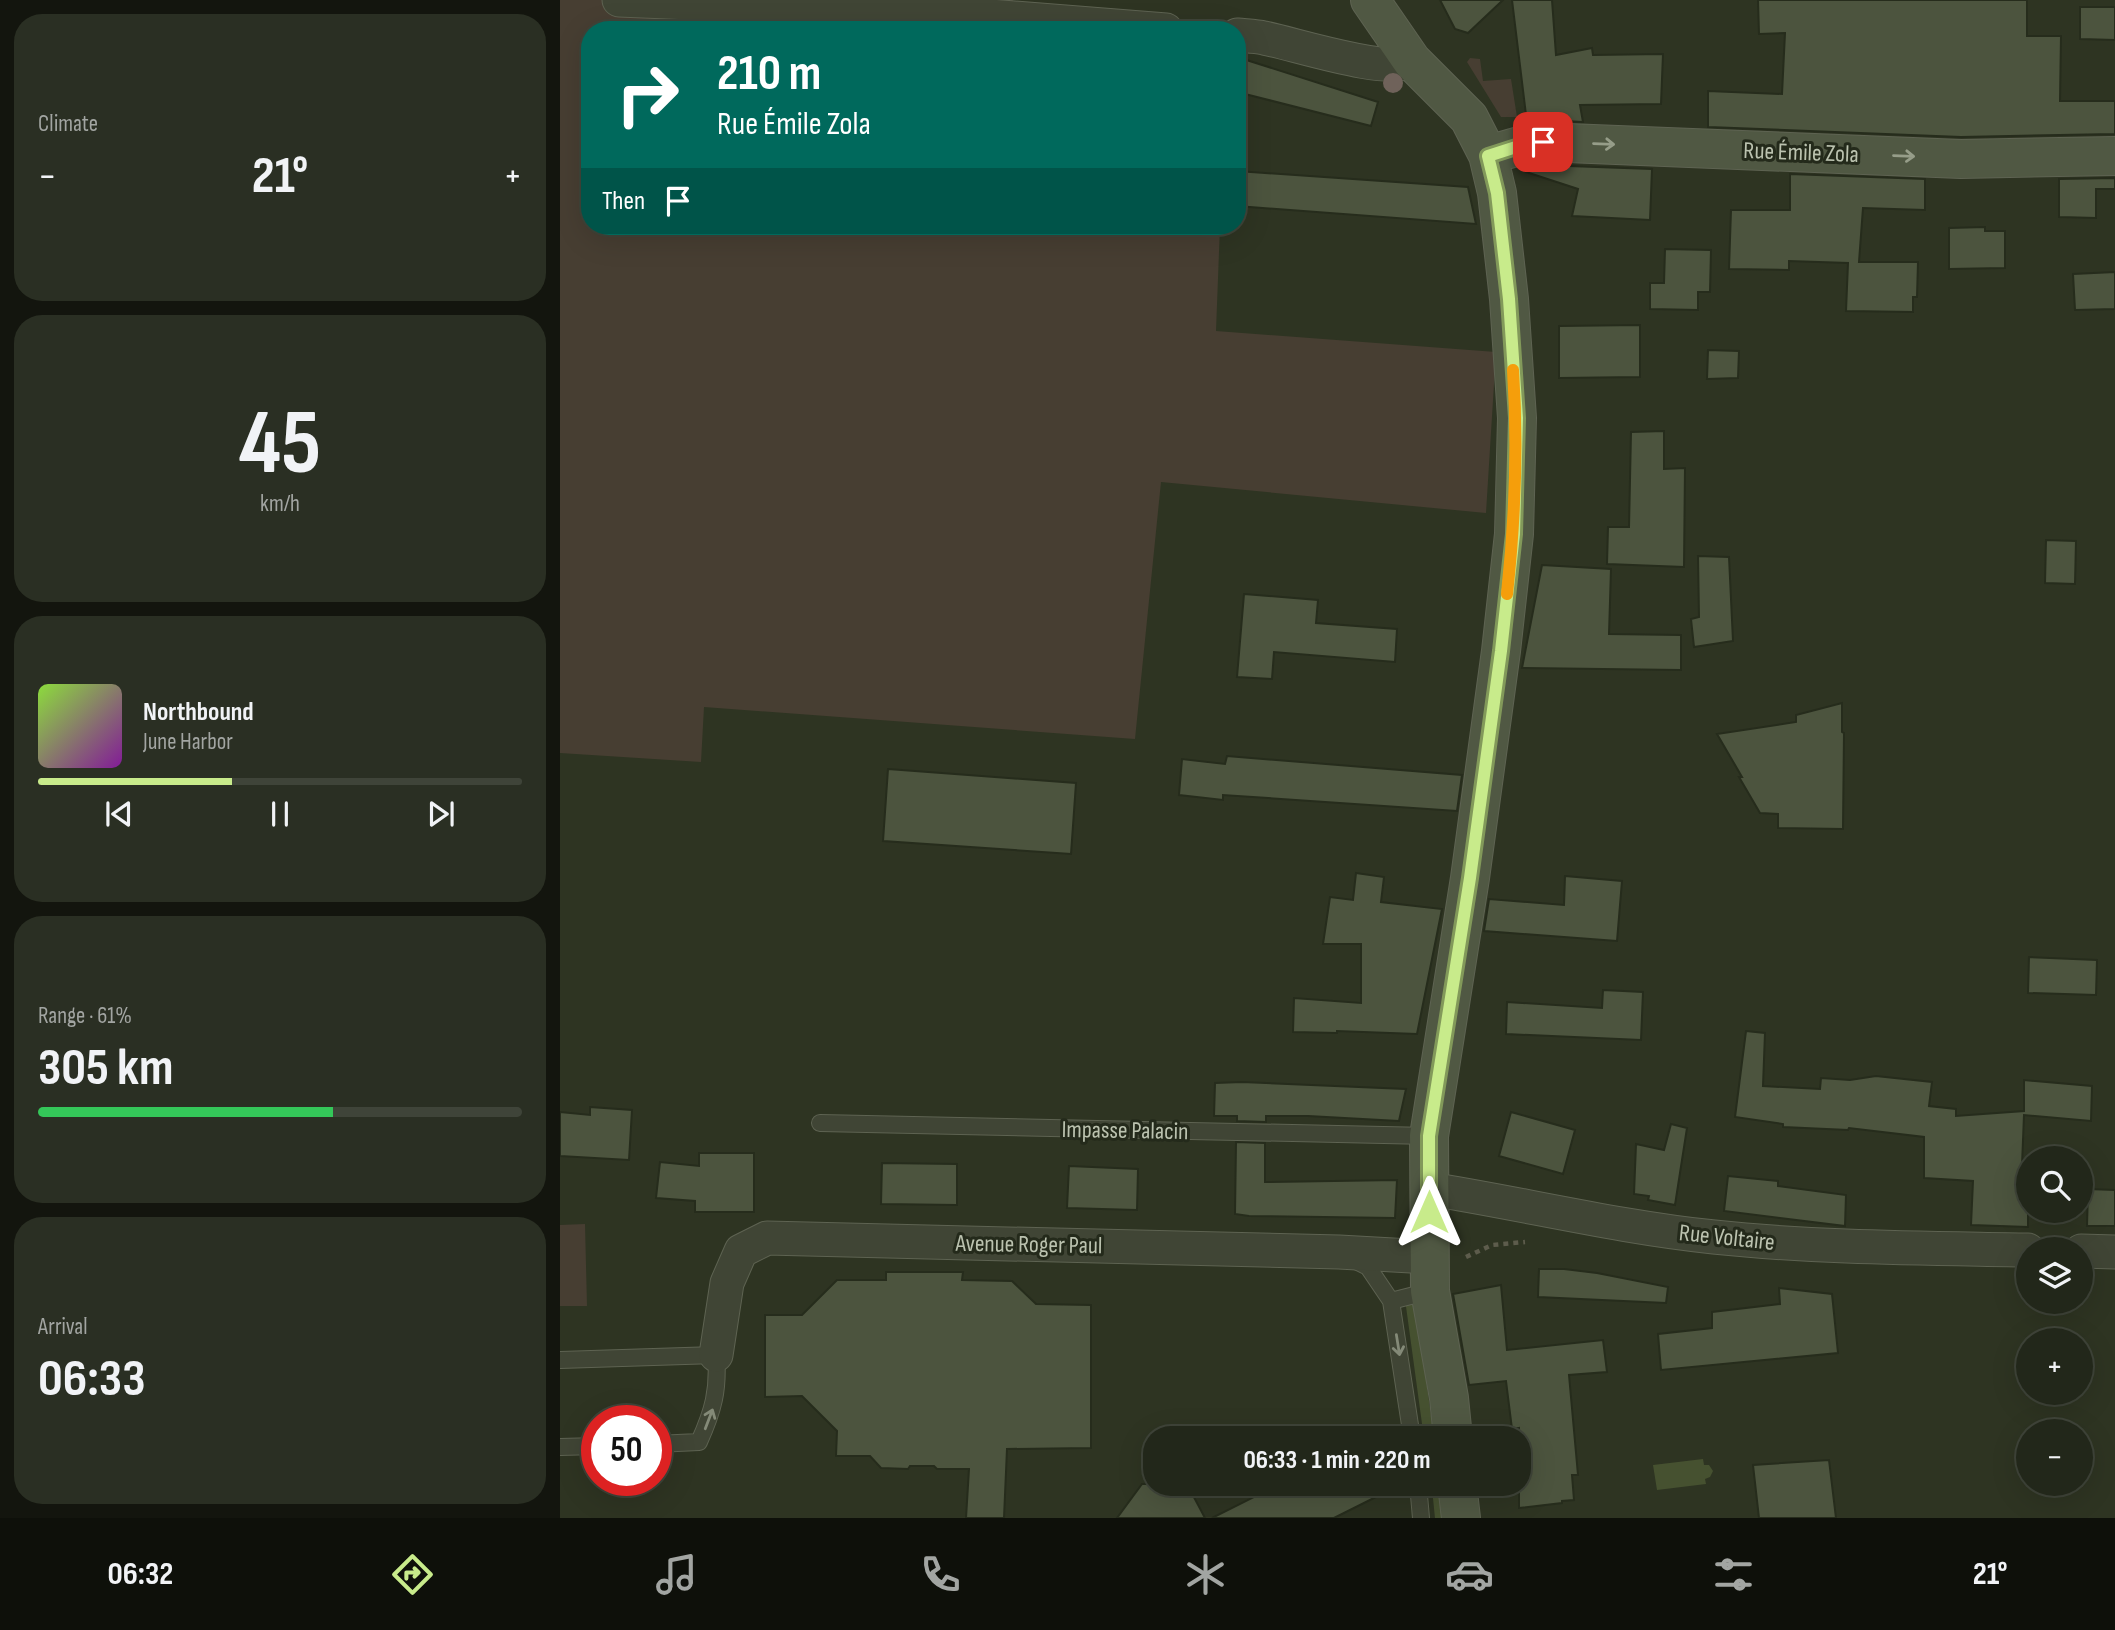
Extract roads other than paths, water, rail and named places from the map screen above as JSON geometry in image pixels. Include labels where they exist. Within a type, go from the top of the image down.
[{"type":"main road","points":[[1370,0],[1412,61],[1469,118],[1488,156],[1497,193],[1509,299],[1517,418],[1514,534],[1501,651],[1472,864],[1429,1136],[1429,1274],[1452,1426]]},
{"type":"main road","name":"Rue Émile Zola","points":[[1488,156],[1543,142],[1961,159],[2115,156]]},
{"type":"main road","points":[[1458,1496],[1461,1518]]},
{"type":"street","points":[[619,0],[977,15],[1053,21]]},
{"type":"street","points":[[1246,36],[1375,64],[1406,65],[1412,61]]},
{"type":"street","name":"Rue Voltaire","points":[[1430,1189],[1629,1226],[1712,1237],[1815,1245],[2016,1250]]},
{"type":"street","name":"Avenue Roger Paul","points":[[716,1355],[727,1283],[741,1251],[767,1238],[1339,1252],[1429,1274]]},
{"type":"street","points":[[2093,1251],[2115,1252]]},
{"type":"lane","name":"Impasse Palacin","points":[[820,1123],[1429,1136]]},
{"type":"lane","points":[[1339,1252],[1368,1267],[1391,1300],[1410,1426]]},
{"type":"lane","points":[[1391,1300],[1429,1274]]},
{"type":"lane","points":[[560,1360],[716,1355],[718,1373],[712,1412],[699,1442],[672,1443]]},
{"type":"lane","points":[[560,1447],[581,1446]]},
{"type":"lane","points":[[1419,1496],[1421,1518]]},
{"type":"waterway","points":[[1411,1306],[1427,1426]]},
{"type":"waterway","points":[[1438,1498],[1440,1518]]}]
